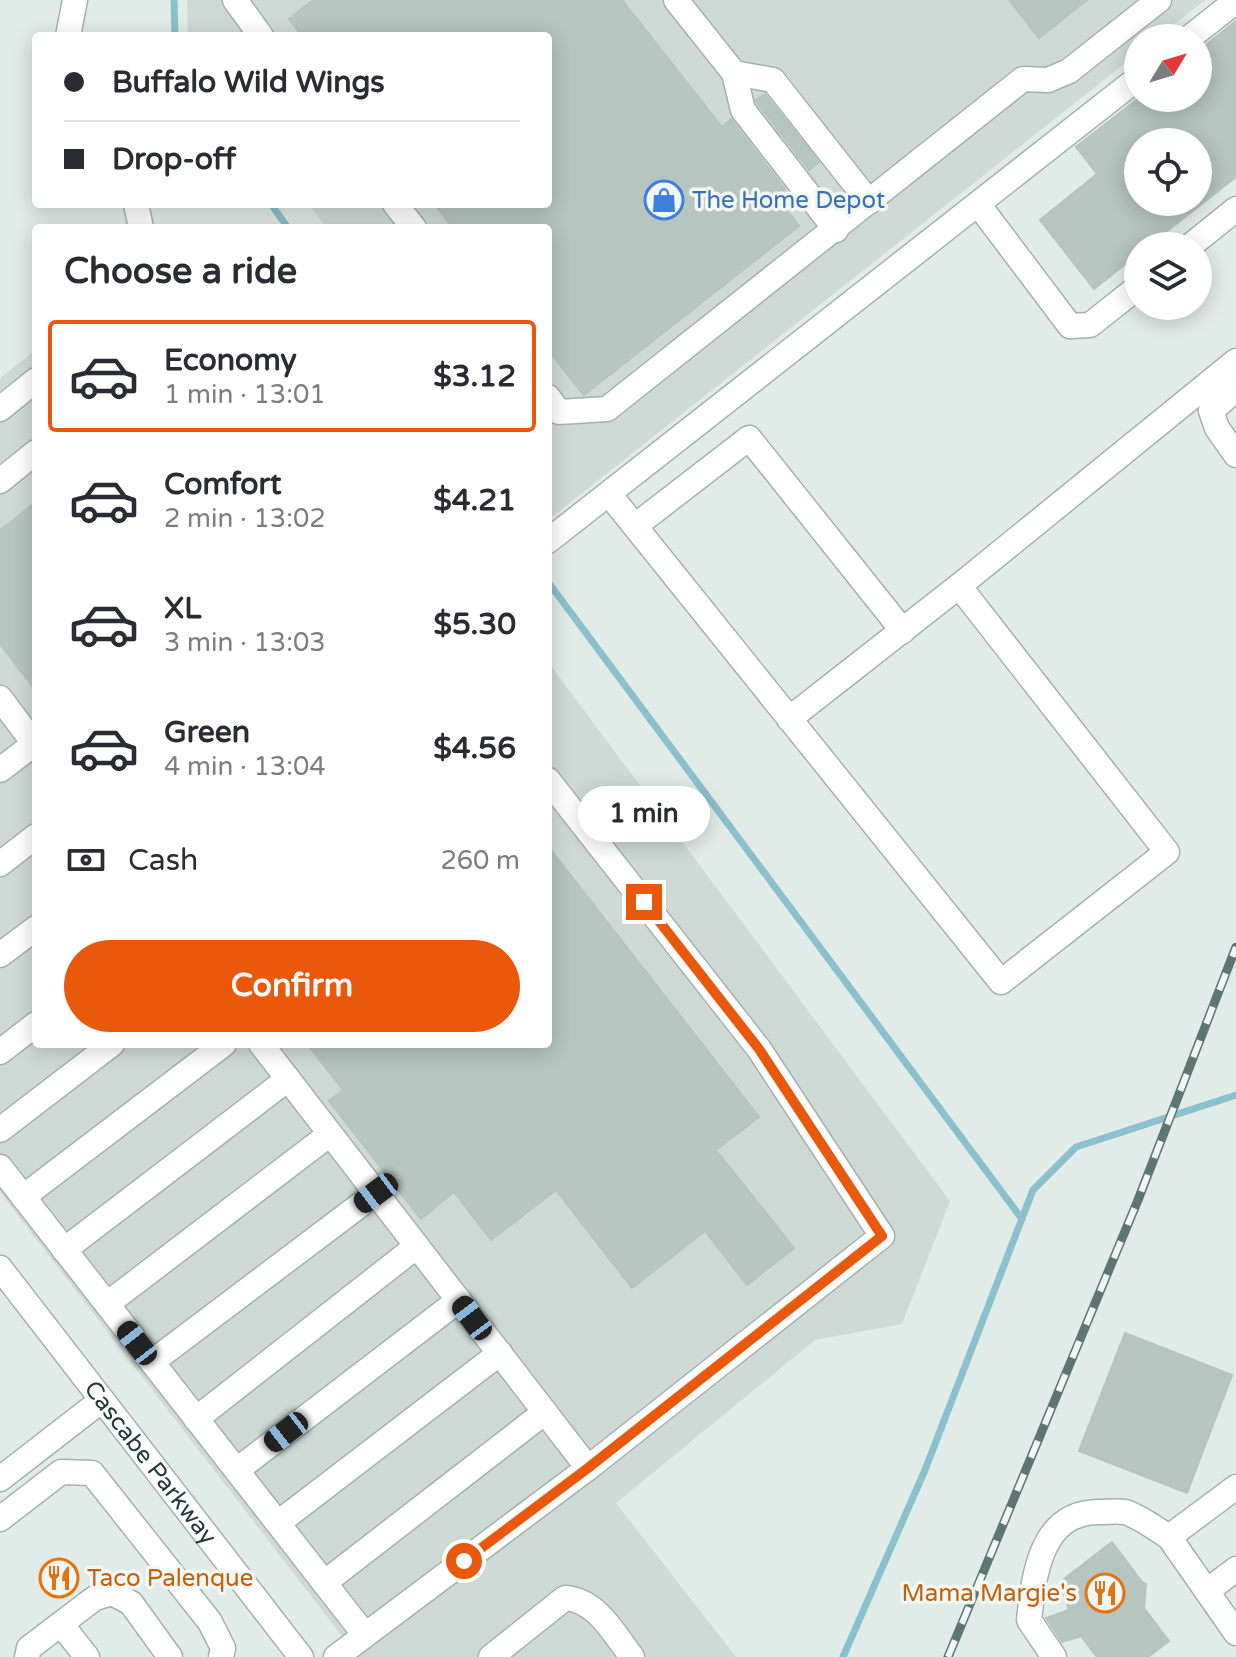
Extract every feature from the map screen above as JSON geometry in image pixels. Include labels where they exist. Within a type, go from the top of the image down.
[{"type":"street","points":[[69,32],[75,0]]},
{"type":"street","points":[[235,0],[258,32]]},
{"type":"street","points":[[676,0],[734,73],[743,110],[836,230]]},
{"type":"street","points":[[552,402],[559,412],[607,409],[1023,79],[1048,80],[1069,71],[1159,0]]},
{"type":"street","points":[[1207,24],[1236,1]]},
{"type":"street","points":[[734,73],[773,80],[869,202]]},
{"type":"street","points":[[552,538],[1124,89]]},
{"type":"street","points":[[978,204],[1070,326],[1090,325],[1124,298]]},
{"type":"street","points":[[398,208],[411,224]]},
{"type":"street","points":[[1207,232],[1236,209]]},
{"type":"street","points":[[789,719],[903,631],[1236,361]]},
{"type":"street","points":[[0,409],[32,383]]},
{"type":"street","points":[[1236,389],[1211,411],[1217,428],[1236,455]]},
{"type":"street","points":[[635,526],[749,438],[903,631]]},
{"type":"street","points":[[0,481],[32,455]]},
{"type":"street","points":[[609,494],[1001,982],[1167,852],[959,586]]},
{"type":"street","points":[[0,698],[32,741]]},
{"type":"street","points":[[0,770],[32,747]]},
{"type":"street","points":[[336,1657],[588,1468],[882,1236],[759,1049],[552,785]]},
{"type":"street","points":[[0,864],[32,839]]},
{"type":"street","points":[[0,955],[32,931]]},
{"type":"street","points":[[0,1052],[32,1027]]},
{"type":"street","points":[[0,1130],[107,1048]]},
{"type":"street","points":[[23,1197],[219,1048]]},
{"type":"street","points":[[264,1048],[588,1468]]},
{"type":"street","points":[[64,1250],[288,1079]]},
{"type":"street","points":[[107,1304],[330,1134]]},
{"type":"street","points":[[0,1167],[365,1635]]},
{"type":"street","points":[[152,1362],[376,1193]]},
{"type":"street","points":[[196,1419],[417,1246]]},
{"type":"street","name":"Cascabe Parkway","points":[[0,1268],[301,1657]]},
{"type":"street","points":[[237,1470],[459,1300]]},
{"type":"street","points":[[278,1523],[500,1353]]},
{"type":"street","points":[[0,1479],[102,1400]]},
{"type":"street","points":[[324,1583],[545,1412]]},
{"type":"street","points":[[0,1519],[61,1472],[92,1473],[210,1622],[223,1648],[221,1657]]},
{"type":"street","points":[[1169,1537],[1236,1487]]},
{"type":"street","points":[[1054,1657],[1029,1620],[1033,1585],[1040,1555],[1060,1524],[1084,1512],[1125,1512],[1169,1537],[1236,1633]]},
{"type":"street","points":[[1207,1591],[1236,1569]]},
{"type":"street","points":[[27,1657],[29,1648],[95,1598],[112,1593],[131,1603],[170,1657]]},
{"type":"street","points":[[491,1657],[565,1598],[579,1599],[591,1605],[632,1657]]},
{"type":"street","points":[[61,1624],[87,1657]]},
{"type":"shaded area","points":[[187,0],[1205,0],[1175,24],[1124,24],[1124,64],[552,517],[552,224],[323,224],[312,208],[552,208],[552,32],[188,32]]},
{"type":"shaded area","points":[[32,353],[32,1048],[552,1048],[552,667],[950,1201],[902,1324],[815,1340],[616,1503],[736,1657],[358,1657],[0,1192],[0,378]]},
{"type":"building","name":"The Home Depot","points":[[313,0],[622,0],[722,127],[731,119],[785,189],[776,196],[799,226],[584,395],[552,355],[552,224],[450,224],[437,208],[552,208],[552,32],[299,32],[289,19]]},
{"type":"building","points":[[1009,0],[1087,0],[1039,38]]},
{"type":"building","points":[[1236,21],[1236,177],[1212,196],[1212,128],[1124,128],[1124,216],[1186,216],[1166,232],[1124,232],[1124,265],[1094,289],[1040,220],[1097,174],[1076,147],[1124,110],[1212,112],[1212,40]]},
{"type":"building","points":[[765,94],[819,162],[809,170],[757,103],[756,100]]},
{"type":"building","points":[[32,505],[32,686],[0,644],[0,530]]},
{"type":"building","points":[[552,851],[759,1117],[716,1150],[794,1248],[747,1285],[705,1231],[632,1288],[556,1190],[491,1240],[454,1192],[421,1219],[329,1101],[343,1090],[310,1048],[552,1048]]},
{"type":"building","points":[[1125,1333],[1232,1375],[1187,1493],[1079,1451]]},
{"type":"building","name":"Mama Margie's","points":[[1112,1542],[1146,1584],[1144,1608],[1169,1641],[1148,1657],[1097,1657],[1081,1636],[1062,1642],[1046,1618],[1069,1610],[1060,1582]]},
{"type":"waterway","points":[[174,0],[175,32]]},
{"type":"waterway","points":[[274,208],[285,224]]},
{"type":"waterway","points":[[552,587],[1022,1219]]},
{"type":"waterway","points":[[843,1657],[925,1470],[1033,1190],[1076,1147],[1236,1095]]},
{"type":"railway","points":[[948,1657],[1138,1200],[1236,947]]},
{"type":"place","name":"The Home Depot","points":[[664,200]]},
{"type":"place","name":"Taco Palenque","points":[[59,1578]]},
{"type":"place","name":"Mama Margie's","points":[[1105,1593]]},
{"type":"route","points":[[464,1561],[588,1468],[882,1236],[759,1049],[644,902]]}]
